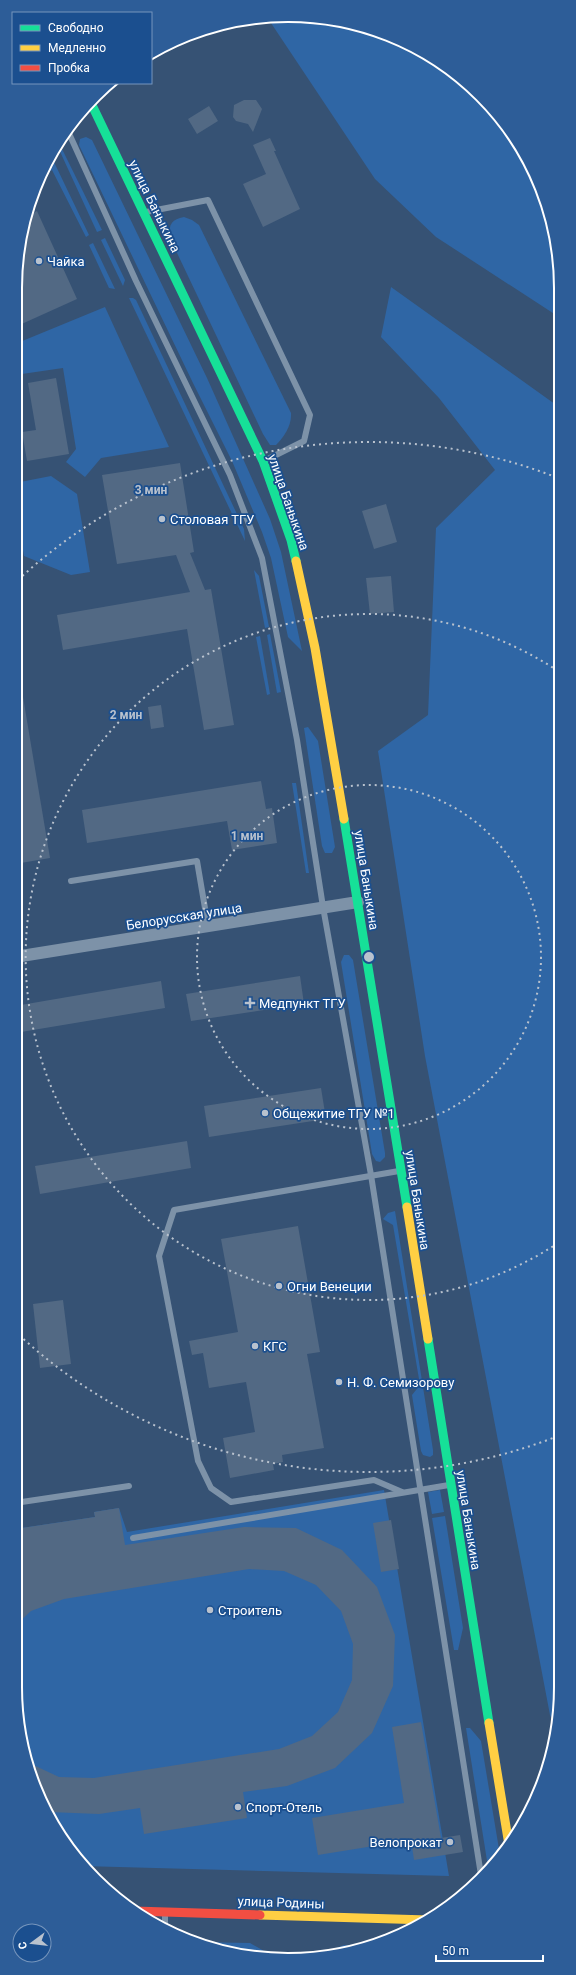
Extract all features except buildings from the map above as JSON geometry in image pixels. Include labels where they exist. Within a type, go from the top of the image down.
[{"type":"main road","name":"улица Баныкина","points":[[93,107],[262,461],[293,548],[315,648],[358,902],[508,1837]]},
{"type":"main road","name":"улица Родины","points":[[146,1911],[417,1920]]},
{"type":"street","name":"Белорусская улица","points":[[22,957],[358,902]]},
{"type":"lane","points":[[70,136],[136,281],[230,475],[262,558],[297,740],[323,907],[370,1175],[480,1870]]},
{"type":"lane","points":[[144,212],[208,200],[215,214],[310,416],[304,441],[262,461]]},
{"type":"lane","points":[[71,881],[198,860],[208,926]]},
{"type":"lane","points":[[400,1170],[174,1210],[159,1256],[198,1461],[211,1488],[231,1502],[374,1480],[402,1492]]},
{"type":"lane","points":[[133,1538],[451,1484]]},
{"type":"lane","points":[[22,1502],[129,1486]]},
{"type":"lane","points":[[165,1912],[165,1923]]},
{"type":"shaded area","points":[[288,22],[323,24],[357,31],[390,42],[406,49],[436,67],[476,100],[509,140],[527,170],[540,202],[552,253],[554,314],[436,237],[375,179],[271,23]]},
{"type":"shaded area","points":[[86,137],[92,140],[207,378],[270,519],[281,552],[302,651],[288,637],[271,558],[262,532],[232,461],[79,145],[80,139]]},
{"type":"shaded area","points":[[62,149],[102,230],[97,232],[60,152]]},
{"type":"shaded area","points":[[54,162],[89,235],[86,237],[52,170],[48,172]]},
{"type":"shaded area","points":[[184,217],[199,225],[291,413],[287,430],[276,445],[270,445],[263,434],[169,236],[172,223],[177,219]]},
{"type":"shaded area","points":[[105,238],[125,280],[123,286],[101,240]]},
{"type":"shaded area","points":[[93,243],[115,289],[109,288],[89,245]]},
{"type":"shaded area","points":[[391,287],[554,403],[554,1687],[552,1720],[425,1056],[378,751],[428,715],[436,528],[495,470],[439,398],[381,337]]},
{"type":"shaded area","points":[[129,298],[136,300],[244,529],[245,541]]},
{"type":"shaded area","points":[[105,307],[169,447],[101,458],[85,477],[66,462],[76,449],[63,368],[22,374],[22,341]]},
{"type":"shaded area","points":[[51,476],[77,494],[90,572],[71,575],[24,556],[22,544],[22,482]]},
{"type":"shaded area","points":[[254,570],[259,576],[269,627],[265,628]]},
{"type":"shaded area","points":[[270,634],[281,692],[277,693],[267,635]]},
{"type":"shaded area","points":[[260,636],[270,694],[267,695],[256,637]]},
{"type":"shaded area","points":[[308,727],[318,741],[335,847],[332,853],[325,853],[322,846],[304,728]]},
{"type":"shaded area","points":[[292,783],[296,783],[309,873],[306,873]]},
{"type":"shaded area","points":[[344,955],[349,955],[353,960],[385,1153],[385,1157],[380,1162],[376,1161],[372,1154],[341,962]]},
{"type":"shaded area","points":[[395,1211],[433,1450],[433,1455],[430,1457],[423,1455],[421,1451],[412,1395],[420,1385],[393,1225],[383,1219],[388,1213]]},
{"type":"shaded area","name":"Строитель","points":[[384,1490],[449,1876],[92,1866],[67,1835],[49,1805],[36,1773],[27,1739],[24,1722],[22,1687],[22,1528],[95,1517],[94,1512],[119,1508],[127,1532]]},
{"type":"shaded area","points":[[440,1490],[444,1512],[432,1514],[428,1492]]},
{"type":"shaded area","points":[[445,1516],[463,1628],[458,1650],[454,1650],[432,1518]]},
{"type":"shaded area","points":[[466,1728],[470,1728],[481,1741],[499,1849],[487,1863]]},
{"type":"shaded area","points":[[213,1942],[250,1943],[264,1951],[253,1951]]},
{"type":"shaded area","points":[[344,1945],[352,1945],[340,1948],[333,1949]]},
{"type":"traffic: fast","points":[[93,107],[263,461],[291,540],[296,561]]},
{"type":"traffic: fast","points":[[344,819],[407,1207]]},
{"type":"traffic: fast","points":[[428,1339],[489,1723]]},
{"type":"traffic: slow","points":[[296,561],[315,648],[344,819]]},
{"type":"traffic: slow","points":[[407,1207],[428,1339]]},
{"type":"traffic: slow","points":[[489,1723],[508,1837]]},
{"type":"traffic: slow","points":[[260,1915],[417,1920]]},
{"type":"traffic: jam","points":[[146,1911],[260,1915]]},
{"type":"place","name":"Чайка","points":[[39,261]]},
{"type":"place","name":"Столовая ТГУ","points":[[162,519]]},
{"type":"place","name":"Медпункт ТГУ","points":[[250,1003]]},
{"type":"place","name":"Общежитие ТГУ №1","points":[[265,1113]]},
{"type":"place","name":"Огни Венеции","points":[[279,1286]]},
{"type":"place","name":"КГС","points":[[255,1346]]},
{"type":"place","name":"Н. Ф. Семизорову","points":[[339,1382]]},
{"type":"place","name":"Строитель","points":[[210,1610]]},
{"type":"place","name":"Спорт-Отель","points":[[238,1807]]},
{"type":"place","name":"Велопрокат","points":[[450,1842]]}]
